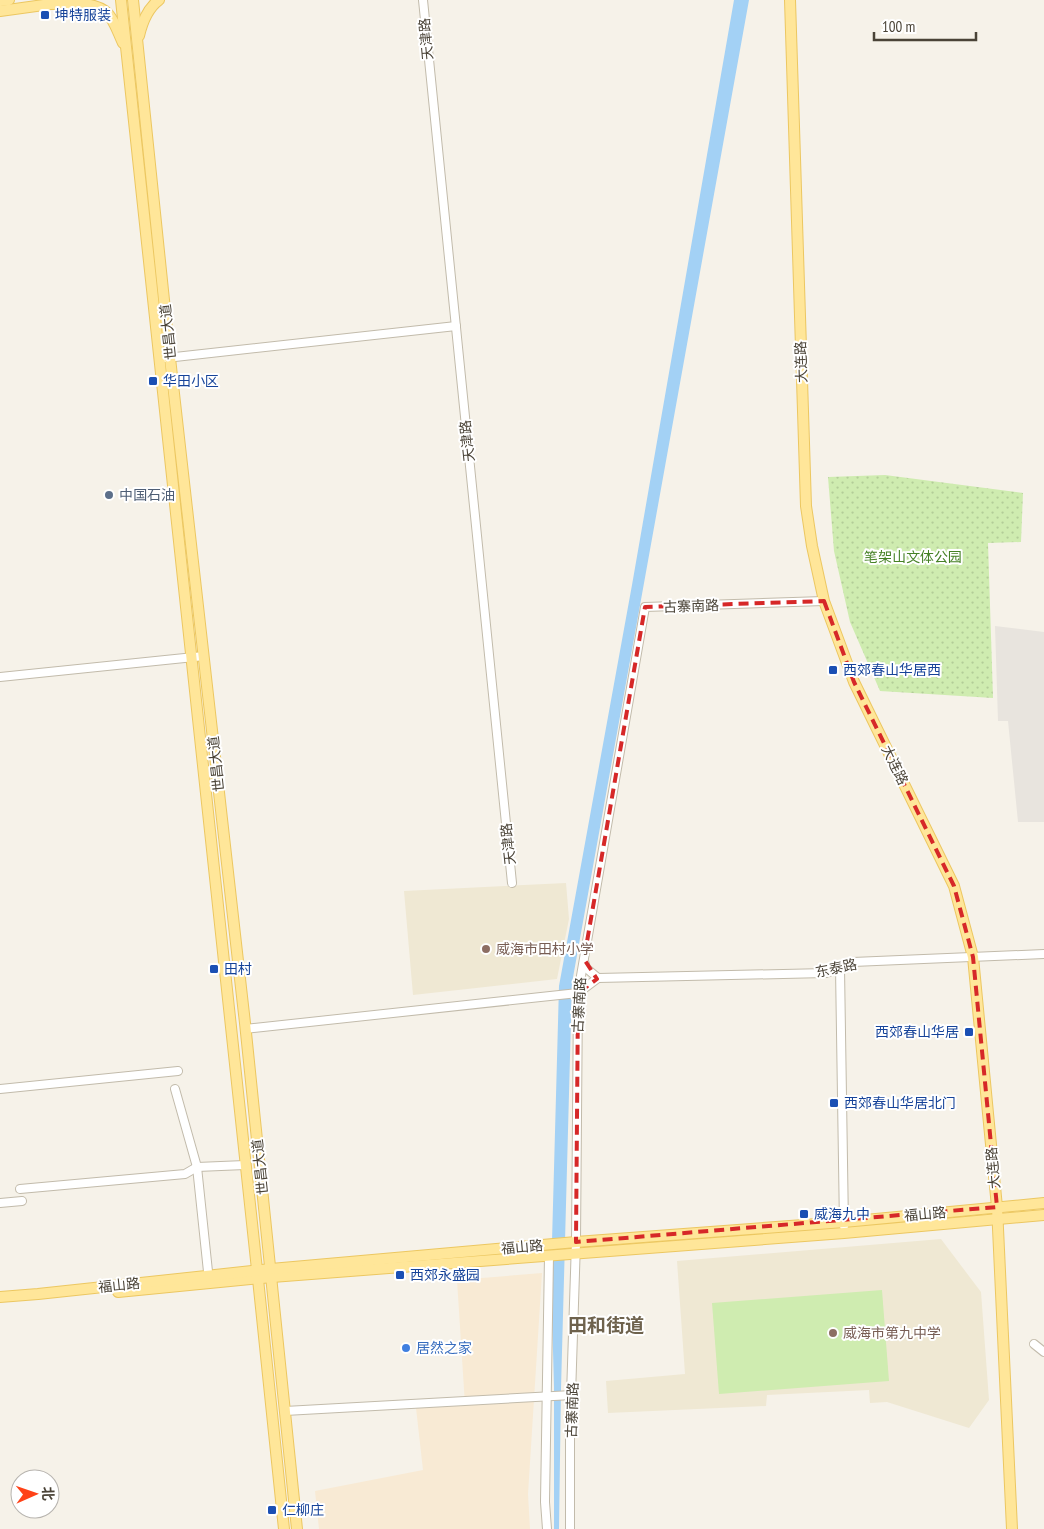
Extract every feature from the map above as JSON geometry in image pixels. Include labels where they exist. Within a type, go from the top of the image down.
[{"type":"main road","points":[[0,1],[9,0]]},
{"type":"main road","points":[[0,11],[88,0]]},
{"type":"main road","name":"世昌大道","points":[[121,0],[284,1529]]},
{"type":"main road","name":"世昌大道","points":[[133,0],[170,358],[245,1030],[297,1529]]},
{"type":"main road","points":[[137,46],[141,26],[152,5],[159,0]]},
{"type":"main road","name":"大连路","points":[[790,0],[806,506],[812,546],[824,601],[854,682],[954,886],[973,957],[997,1207],[1012,1529]]},
{"type":"main road","points":[[54,4],[89,5],[105,11],[112,20],[126,50]]},
{"type":"main road","name":"福山路","points":[[271,1273],[549,1244],[844,1222],[1044,1202]]},
{"type":"main road","name":"福山路","points":[[271,1273],[549,1256],[844,1234],[1044,1215]]},
{"type":"main road","points":[[0,1303],[271,1273]]},
{"type":"main road","name":"福山路","points":[[0,1297],[209,1280]]},
{"type":"street","name":"天津路","points":[[423,0],[512,883]]},
{"type":"street","points":[[159,358],[456,326]]},
{"type":"street","name":"古寨南路","points":[[570,1529],[570,1426],[568,1395],[574,1242],[576,993],[584,959],[645,607],[824,601]]},
{"type":"street","points":[[0,678],[204,656]]},
{"type":"street","name":"东泰路","points":[[598,978],[826,973],[853,962],[1044,954]]},
{"type":"street","points":[[245,1030],[576,993],[598,978],[586,968],[584,959]]},
{"type":"street","points":[[840,968],[844,1234]]},
{"type":"street","points":[[0,1089],[178,1072]]},
{"type":"street","points":[[174,1089],[197,1168],[209,1280]]},
{"type":"street","points":[[20,1190],[185,1174],[197,1168],[245,1165]]},
{"type":"street","points":[[0,1203],[22,1202]]},
{"type":"street","points":[[547,1529],[545,1502],[550,1396],[549,1256]]},
{"type":"street","points":[[1034,1344],[1044,1352]]},
{"type":"street","points":[[285,1411],[568,1395]]},
{"type":"highlighted area","points":[[824,601],[854,682],[954,886],[973,957],[997,1207],[576,1242],[578,993],[597,979],[584,959],[645,607]]},
{"type":"shaded area","points":[[995,626],[1044,632],[1044,822],[1018,822],[1008,721],[998,721]]},
{"type":"shaded area","name":"威海市田村小学","points":[[566,883],[569,919],[557,979],[413,995],[404,891]]},
{"type":"shaded area","name":"威海市第九中学","points":[[941,1239],[981,1292],[989,1400],[969,1428],[887,1402],[870,1403],[869,1390],[767,1395],[766,1406],[608,1413],[606,1381],[685,1374],[677,1261]]},
{"type":"shaded area","points":[[542,1273],[528,1494],[530,1529],[319,1529],[315,1491],[423,1470],[416,1408],[465,1405],[457,1280]]},
{"type":"green space","name":"笔架山文体公园","points":[[885,475],[1023,493],[1021,542],[988,543],[993,698],[880,691],[850,622],[834,551],[828,477]]},
{"type":"green space","points":[[882,1290],[889,1381],[719,1394],[712,1303]]},
{"type":"water","points":[[734,0],[749,0],[572,983],[559,1529],[554,1529],[554,1387],[551,1278],[559,986],[632,585]]},
{"type":"place","name":"坤特服装","points":[[45,15]]},
{"type":"place","name":"华田小区","points":[[153,381]]},
{"type":"place","name":"中国石油","points":[[109,495]]},
{"type":"place","name":"西郊春山华居西","points":[[833,670]]},
{"type":"place","name":"威海市田村小学","points":[[486,949]]},
{"type":"place","name":"田村","points":[[214,969]]},
{"type":"place","name":"西郊春山华居","points":[[969,1032]]},
{"type":"place","name":"西郊春山华居北门","points":[[834,1103]]},
{"type":"place","name":"威海九中","points":[[804,1214]]},
{"type":"place","name":"西郊永盛园","points":[[400,1275]]},
{"type":"place","name":"威海市第九中学","points":[[833,1333]]},
{"type":"place","name":"居然之家","points":[[406,1348]]},
{"type":"place","name":"仁柳庄","points":[[272,1510]]},
{"type":"district","name":"田和街道","points":[[606,1325]]}]
